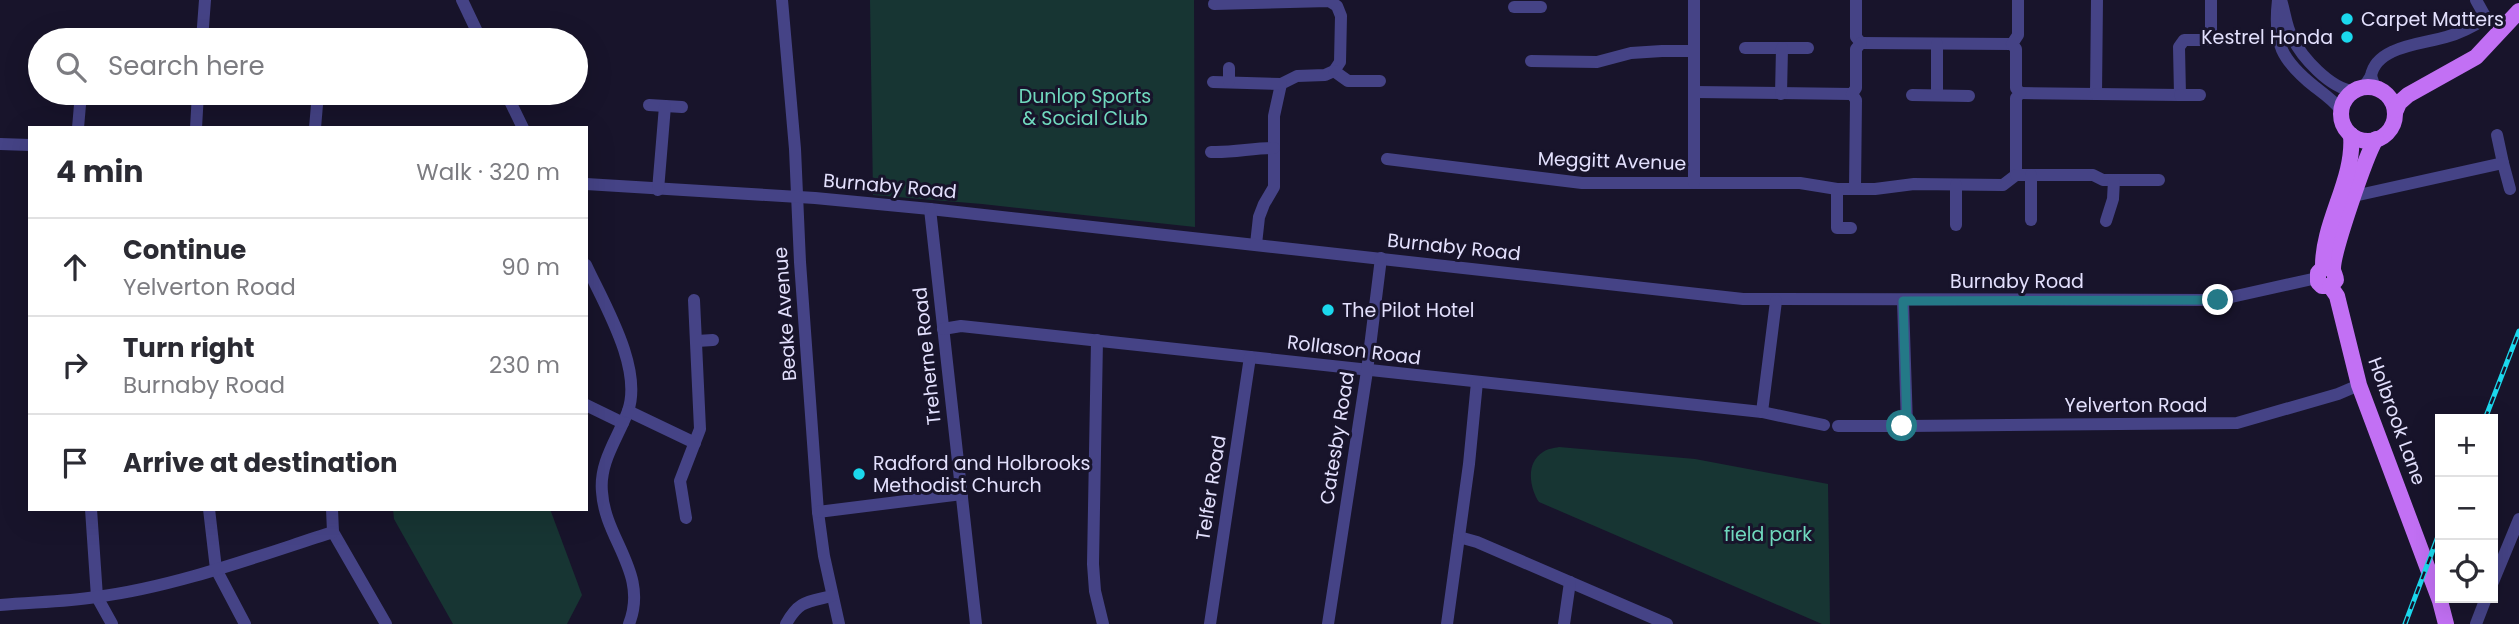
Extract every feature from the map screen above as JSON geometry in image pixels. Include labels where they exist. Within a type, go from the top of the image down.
[{"type":"main road","points":[[2326,276],[2370,148],[2376,139],[2390,130],[2399,103],[2407,95],[2476,57],[2519,11]]},
{"type":"main road","points":[[2376,139],[2364,140],[2351,135],[2342,124],[2340,109],[2347,96],[2369,86],[2440,76]]},
{"type":"main road","points":[[2369,86],[2390,98],[2396,110]]},
{"type":"main road","points":[[2326,276],[2324,249],[2351,154],[2351,135]]},
{"type":"main road","name":"Holbrook Lane","points":[[2326,276],[2337,296],[2359,385],[2429,569],[2446,624]]},
{"type":"street","points":[[203,28],[205,0]]},
{"type":"street","points":[[462,0],[475,28]]},
{"type":"street","name":"Beake Avenue","points":[[782,0],[818,513],[839,624]]},
{"type":"street","points":[[1694,0],[1694,183]]},
{"type":"street","points":[[1856,0],[1856,37],[1861,43],[2012,44]]},
{"type":"street","points":[[2012,44],[2018,35],[2018,0]]},
{"type":"street","points":[[2095,94],[2097,0]]},
{"type":"street","points":[[2180,95],[2179,47],[2184,40],[2208,40],[2211,36],[2211,0]]},
{"type":"street","points":[[2279,0],[2292,38],[2312,67],[2342,89],[2369,86],[2375,65],[2392,52],[2460,32],[2486,18],[2476,0]]},
{"type":"street","points":[[2279,0],[2276,28],[2280,48],[2293,66],[2340,109]]},
{"type":"street","points":[[1213,82],[1281,84],[1297,76],[1325,75],[1334,71],[1340,62],[1341,16],[1337,6],[1329,1],[1214,4]]},
{"type":"street","points":[[1514,7],[1533,5]]},
{"type":"street","points":[[1852,94],[1856,88],[1856,49],[1861,43]]},
{"type":"street","points":[[1937,44],[1937,96]]},
{"type":"street","points":[[2012,44],[2016,50],[2016,88],[2020,93]]},
{"type":"street","points":[[1745,48],[1808,48]]},
{"type":"street","points":[[1781,94],[1782,48]]},
{"type":"street","points":[[1531,61],[1597,62],[1631,53],[1694,51]]},
{"type":"street","points":[[1229,68],[1229,82]]},
{"type":"street","points":[[1334,71],[1348,81],[1380,80]]},
{"type":"street","points":[[1256,244],[1259,217],[1274,187],[1274,116],[1281,84]]},
{"type":"street","points":[[1695,92],[1852,94]]},
{"type":"street","points":[[2020,93],[2200,95]]},
{"type":"street","points":[[2015,175],[2016,98],[2020,93]]},
{"type":"street","points":[[1852,94],[1856,100],[1855,189]]},
{"type":"street","points":[[1912,96],[1969,96]]},
{"type":"street","points":[[649,104],[682,107]]},
{"type":"street","points":[[78,126],[80,105]]},
{"type":"street","points":[[196,126],[197,105]]},
{"type":"street","points":[[315,126],[317,105]]},
{"type":"street","points":[[512,105],[522,126]]},
{"type":"street","points":[[658,190],[665,106]]},
{"type":"street","points":[[2497,135],[2510,190]]},
{"type":"street","points":[[0,144],[28,145]]},
{"type":"street","points":[[1211,152],[1238,153],[1250,148],[1274,148]]},
{"type":"street","name":"Meggitt Avenue","points":[[1387,159],[1582,183],[1800,183],[1837,189],[1875,189],[1914,184],[2003,186],[2015,175],[2092,175],[2103,180],[2159,180]]},
{"type":"street","points":[[2354,196],[2503,163]]},
{"type":"street","points":[[2031,175],[2031,220]]},
{"type":"street","points":[[2106,221],[2113,199],[2114,180]]},
{"type":"street","name":"Burnaby Road","points":[[588,184],[797,197],[930,209],[1742,299],[2218,300],[2326,276]]},
{"type":"street","points":[[1956,185],[1956,225]]},
{"type":"street","points":[[1837,189],[1836,228],[1851,228]]},
{"type":"street","name":"Treherne Road","points":[[930,209],[976,624]]},
{"type":"street","name":"Catesby Road","points":[[1328,624],[1367,371],[1381,258]]},
{"type":"street","points":[[588,269],[613,324],[628,366],[632,388],[625,417],[607,458],[601,488],[605,509],[634,583],[635,602],[629,624]]},
{"type":"street","points":[[686,519],[680,481],[700,429],[694,300]]},
{"type":"street","points":[[1762,412],[1776,300]]},
{"type":"street","points":[[1903,301],[1907,426]]},
{"type":"street","name":"Rollason Road","points":[[943,329],[961,326],[1762,412],[1824,425]]},
{"type":"street","points":[[696,341],[713,340]]},
{"type":"street","points":[[1097,341],[1093,564],[1095,591],[1103,624]]},
{"type":"street","name":"Telfer Road","points":[[1210,624],[1250,357]]},
{"type":"street","points":[[1447,624],[1477,382]]},
{"type":"street","name":"Yelverton Road","points":[[1838,426],[2237,422],[2338,394],[2359,385]]},
{"type":"street","points":[[588,406],[695,443]]},
{"type":"street","points":[[818,513],[962,494]]},
{"type":"street","points":[[91,511],[97,597],[112,624]]},
{"type":"street","points":[[209,511],[216,569],[245,624]]},
{"type":"street","points":[[332,511],[333,532],[386,624]]},
{"type":"street","points":[[2498,570],[2519,519]]},
{"type":"street","points":[[0,605],[97,597],[216,569],[333,532]]},
{"type":"street","points":[[1459,537],[1477,542],[1667,624]]},
{"type":"street","points":[[1564,624],[1570,582]]},
{"type":"street","points":[[786,624],[798,606],[806,601],[832,596]]},
{"type":"street","points":[[2476,624],[2484,603]]},
{"type":"green space","name":"Dunlop Sports & Social Club","points":[[870,0],[1194,0],[1195,227],[873,195]]},
{"type":"green space","name":"field park","points":[[1559,447],[1695,459],[1828,484],[1830,624],[1822,624],[1539,502],[1533,490],[1531,469],[1537,457],[1545,451]]},
{"type":"green space","points":[[393,511],[551,511],[582,595],[567,624],[453,624],[394,519]]},
{"type":"railway","points":[[2487,414],[2519,331]]},
{"type":"railway","points":[[2405,624],[2437,540]]},
{"type":"place","name":"Carpet Matters","points":[[2347,19]]},
{"type":"place","name":"Kestrel Honda","points":[[2347,37]]},
{"type":"place","name":"The Pilot Hotel","points":[[1328,310]]},
{"type":"place","name":"Radford and Holbrooks Methodist Church","points":[[859,474]]},
{"type":"route","points":[[1902,426],[1907,426],[1903,301],[2218,300]]}]
